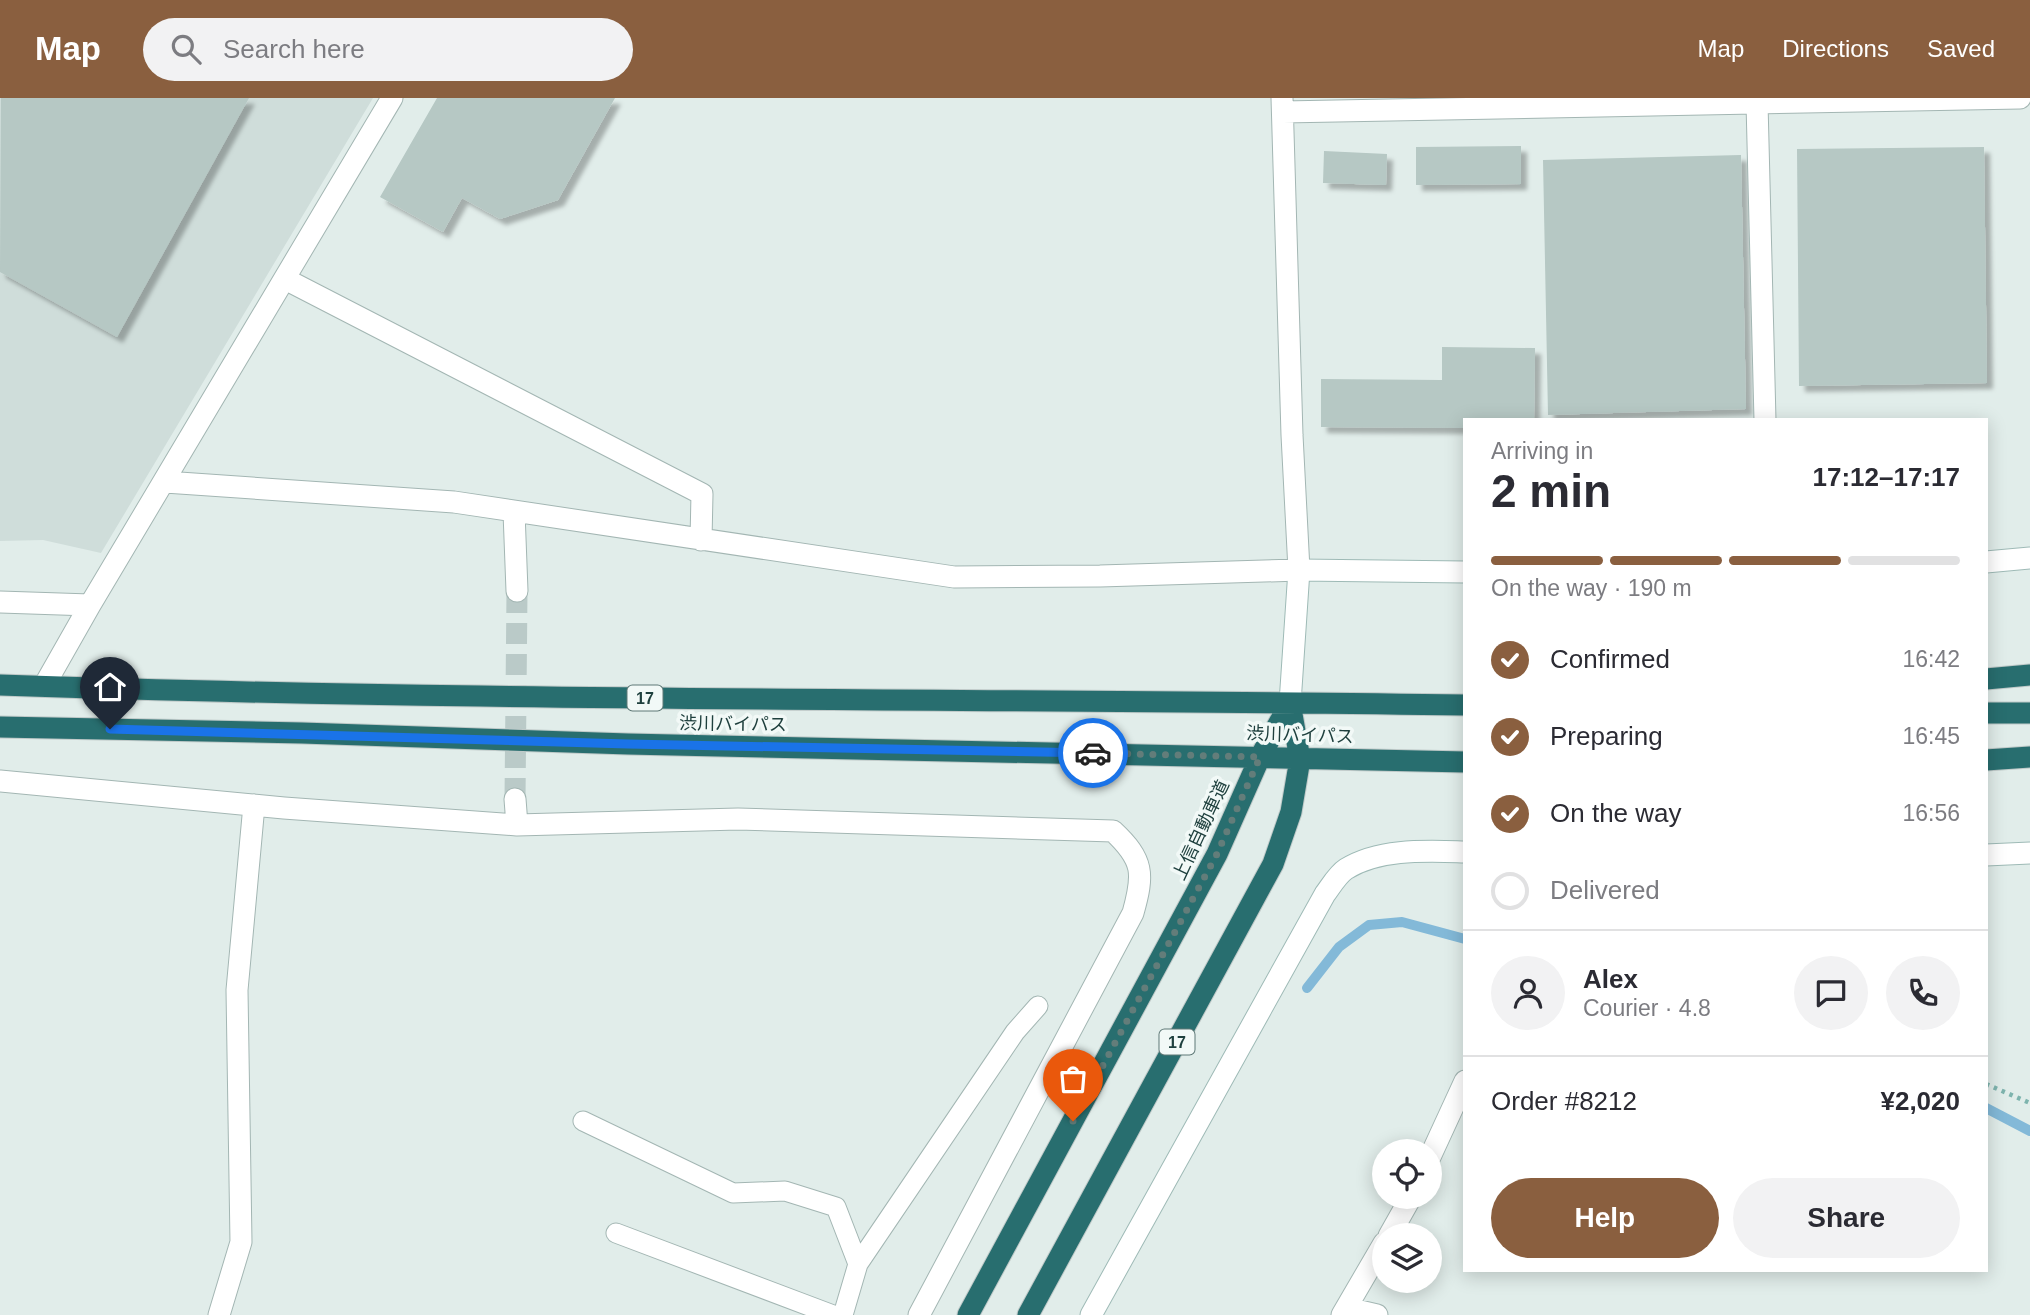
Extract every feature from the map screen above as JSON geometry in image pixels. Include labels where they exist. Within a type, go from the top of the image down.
[{"type":"highway","points":[[1988,680],[2030,675]]},
{"type":"highway","name":"渋川バイパス","points":[[0,685],[452,695],[1463,705]]},
{"type":"highway","name":"上信自動車道","points":[[968,1315],[1217,854],[1260,757],[1290,703]]},
{"type":"highway","name":"17","points":[[1028,1315],[1273,864],[1291,812],[1300,759],[1290,703]]},
{"type":"highway","points":[[1988,713],[2030,713]]},
{"type":"highway","name":"渋川バイパス","points":[[0,727],[302,733],[642,745],[1463,762]]},
{"type":"highway","points":[[1988,761],[2030,757]]},
{"type":"street","points":[[44,687],[90,605],[392,98]]},
{"type":"street","points":[[1290,703],[1300,570],[1292,436],[1282,105],[1757,103],[2021,98]]},
{"type":"street","points":[[1757,103],[1765,418]]},
{"type":"street","points":[[285,279],[702,494],[701,540]]},
{"type":"street","points":[[165,482],[454,502],[954,577],[1300,570],[1463,572]]},
{"type":"street","points":[[514,512],[517,591]]},
{"type":"street","points":[[1988,562],[2030,558]]},
{"type":"street","points":[[0,602],[90,605]]},
{"type":"street","points":[[0,781],[254,805],[517,825],[738,819],[1113,831],[1130,846],[1140,869],[1139,892],[1133,913],[919,1315]]},
{"type":"street","points":[[515,799],[517,825]]},
{"type":"street","points":[[219,1315],[241,1242],[237,990],[254,805]]},
{"type":"street","points":[[1091,1315],[1270,998],[1325,894],[1344,870],[1366,860],[1413,851],[1463,852]]},
{"type":"street","points":[[1988,855],[2030,853]]},
{"type":"street","points":[[1438,1139],[1463,1085]]},
{"type":"street","points":[[1372,1264],[1345,1311],[1377,1315]]},
{"type":"lane","points":[[843,1315],[858,1264],[1015,1032],[1038,1006]]},
{"type":"lane","points":[[583,1121],[733,1193],[785,1191],[836,1207],[858,1264]]},
{"type":"lane","points":[[616,1233],[833,1315]]},
{"type":"path","points":[[1988,1085],[2030,1103]]},
{"type":"shaded area","points":[[0,98],[373,98],[101,553],[43,540],[0,541]]},
{"type":"building","points":[[1,98],[249,98],[117,337],[0,272]]},
{"type":"building","points":[[437,98],[615,98],[558,200],[500,219],[462,198],[443,232],[380,197]]},
{"type":"building","points":[[1521,146],[1521,184],[1416,185],[1416,147]]},
{"type":"building","points":[[1984,147],[1987,383],[1799,386],[1797,149]]},
{"type":"building","points":[[1324,151],[1387,154],[1386,185],[1323,183]]},
{"type":"building","points":[[1741,155],[1746,409],[1548,415],[1543,160]]},
{"type":"building","points":[[1442,347],[1535,348],[1534,418],[1463,418],[1463,428],[1321,427],[1321,379],[1442,380]]},
{"type":"waterway","points":[[1307,988],[1339,947],[1369,925],[1402,922],[1463,938]]},
{"type":"waterway","points":[[1988,1109],[2030,1131]]},
{"type":"tunnel","points":[[515,799],[517,591]]},
{"type":"way so far","points":[[1073,1121],[1217,854],[1260,757],[1093,753]]},
{"type":"route","points":[[110,729],[628,744],[1093,753]]}]
